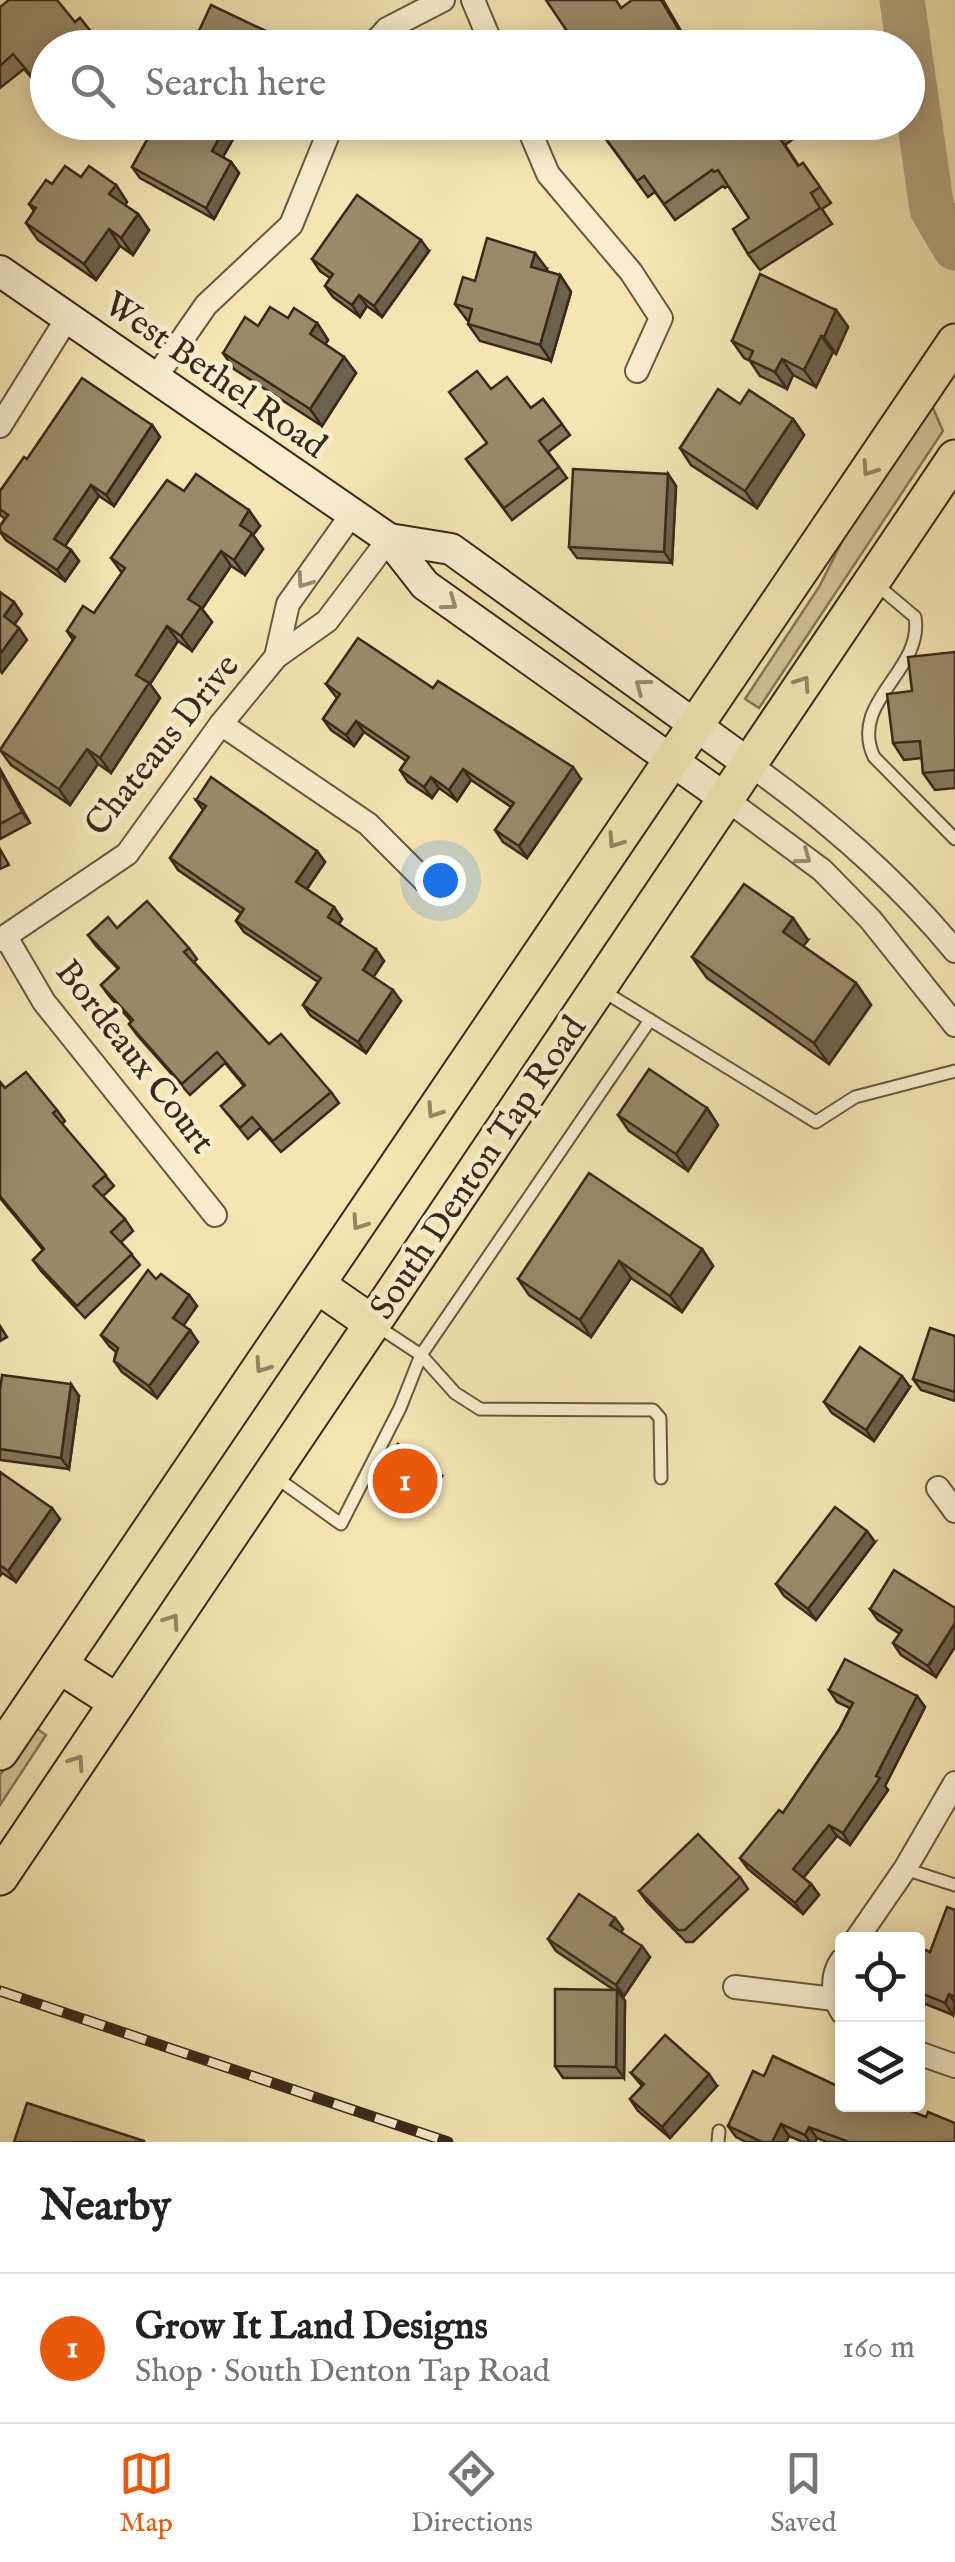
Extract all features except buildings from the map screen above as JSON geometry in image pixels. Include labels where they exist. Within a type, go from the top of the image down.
[{"type":"main road","name":"West Bethel Road","points":[[0,271],[388,539],[425,585],[726,799]]},
{"type":"main road","name":"South Denton Tap Road","points":[[0,1752],[955,342]]},
{"type":"main road","name":"South Denton Tap Road","points":[[0,1877],[955,458]]},
{"type":"main road","name":"West Bethel Road","points":[[388,539],[451,549],[749,764]]},
{"type":"main road","points":[[317,1285],[372,1323]]},
{"type":"main road","points":[[59,1665],[117,1702]]},
{"type":"street","points":[[388,30],[443,0]]},
{"type":"street","points":[[473,0],[486,30]]},
{"type":"street","points":[[156,378],[206,305],[290,225],[325,140]]},
{"type":"street","points":[[534,140],[548,174],[630,272],[660,318],[637,371]]},
{"type":"street","points":[[0,426],[68,316]]},
{"type":"street","name":"Chateaus Drive","points":[[276,657],[288,604],[352,514]]},
{"type":"street","name":"Chateaus Drive","points":[[3,938],[127,854],[221,724],[276,657],[328,621],[388,539]]},
{"type":"street","points":[[221,724],[368,824],[430,886]]},
{"type":"street","points":[[749,764],[834,828],[923,912],[955,951]]},
{"type":"street","points":[[726,799],[822,870],[880,932],[955,1025]]},
{"type":"street","name":"Bordeaux Court","points":[[3,938],[44,1002],[215,1215]]},
{"type":"street","points":[[938,1488],[955,1511]]},
{"type":"street","points":[[862,1932],[905,1869],[955,1783]]},
{"type":"street","points":[[735,1987],[835,2005]]},
{"type":"street","points":[[925,2055],[955,2066]]},
{"type":"lane","points":[[872,581],[915,617],[918,634],[869,720],[866,740],[874,757],[955,839]]},
{"type":"lane","points":[[598,988],[816,1122],[855,1097],[955,1071]]},
{"type":"lane","points":[[271,1474],[341,1524],[400,1408],[420,1354],[650,1020]]},
{"type":"lane","points":[[372,1323],[420,1354],[455,1393],[480,1409],[652,1410],[660,1418],[661,1478]]},
{"type":"lane","points":[[905,1869],[955,1885]]},
{"type":"shaded area","points":[[932,406],[943,431],[759,708],[745,699],[819,587],[855,516]]},
{"type":"shaded area","points":[[33,1726],[46,1735],[0,1805],[0,1775]]},
{"type":"waterway","points":[[902,0],[906,30]]},
{"type":"waterway","points":[[922,140],[932,209],[955,248]]},
{"type":"railway","points":[[0,1991],[448,2142]]},
{"type":"place","name":"Grow It Land Designs","points":[[405,1481]]}]
